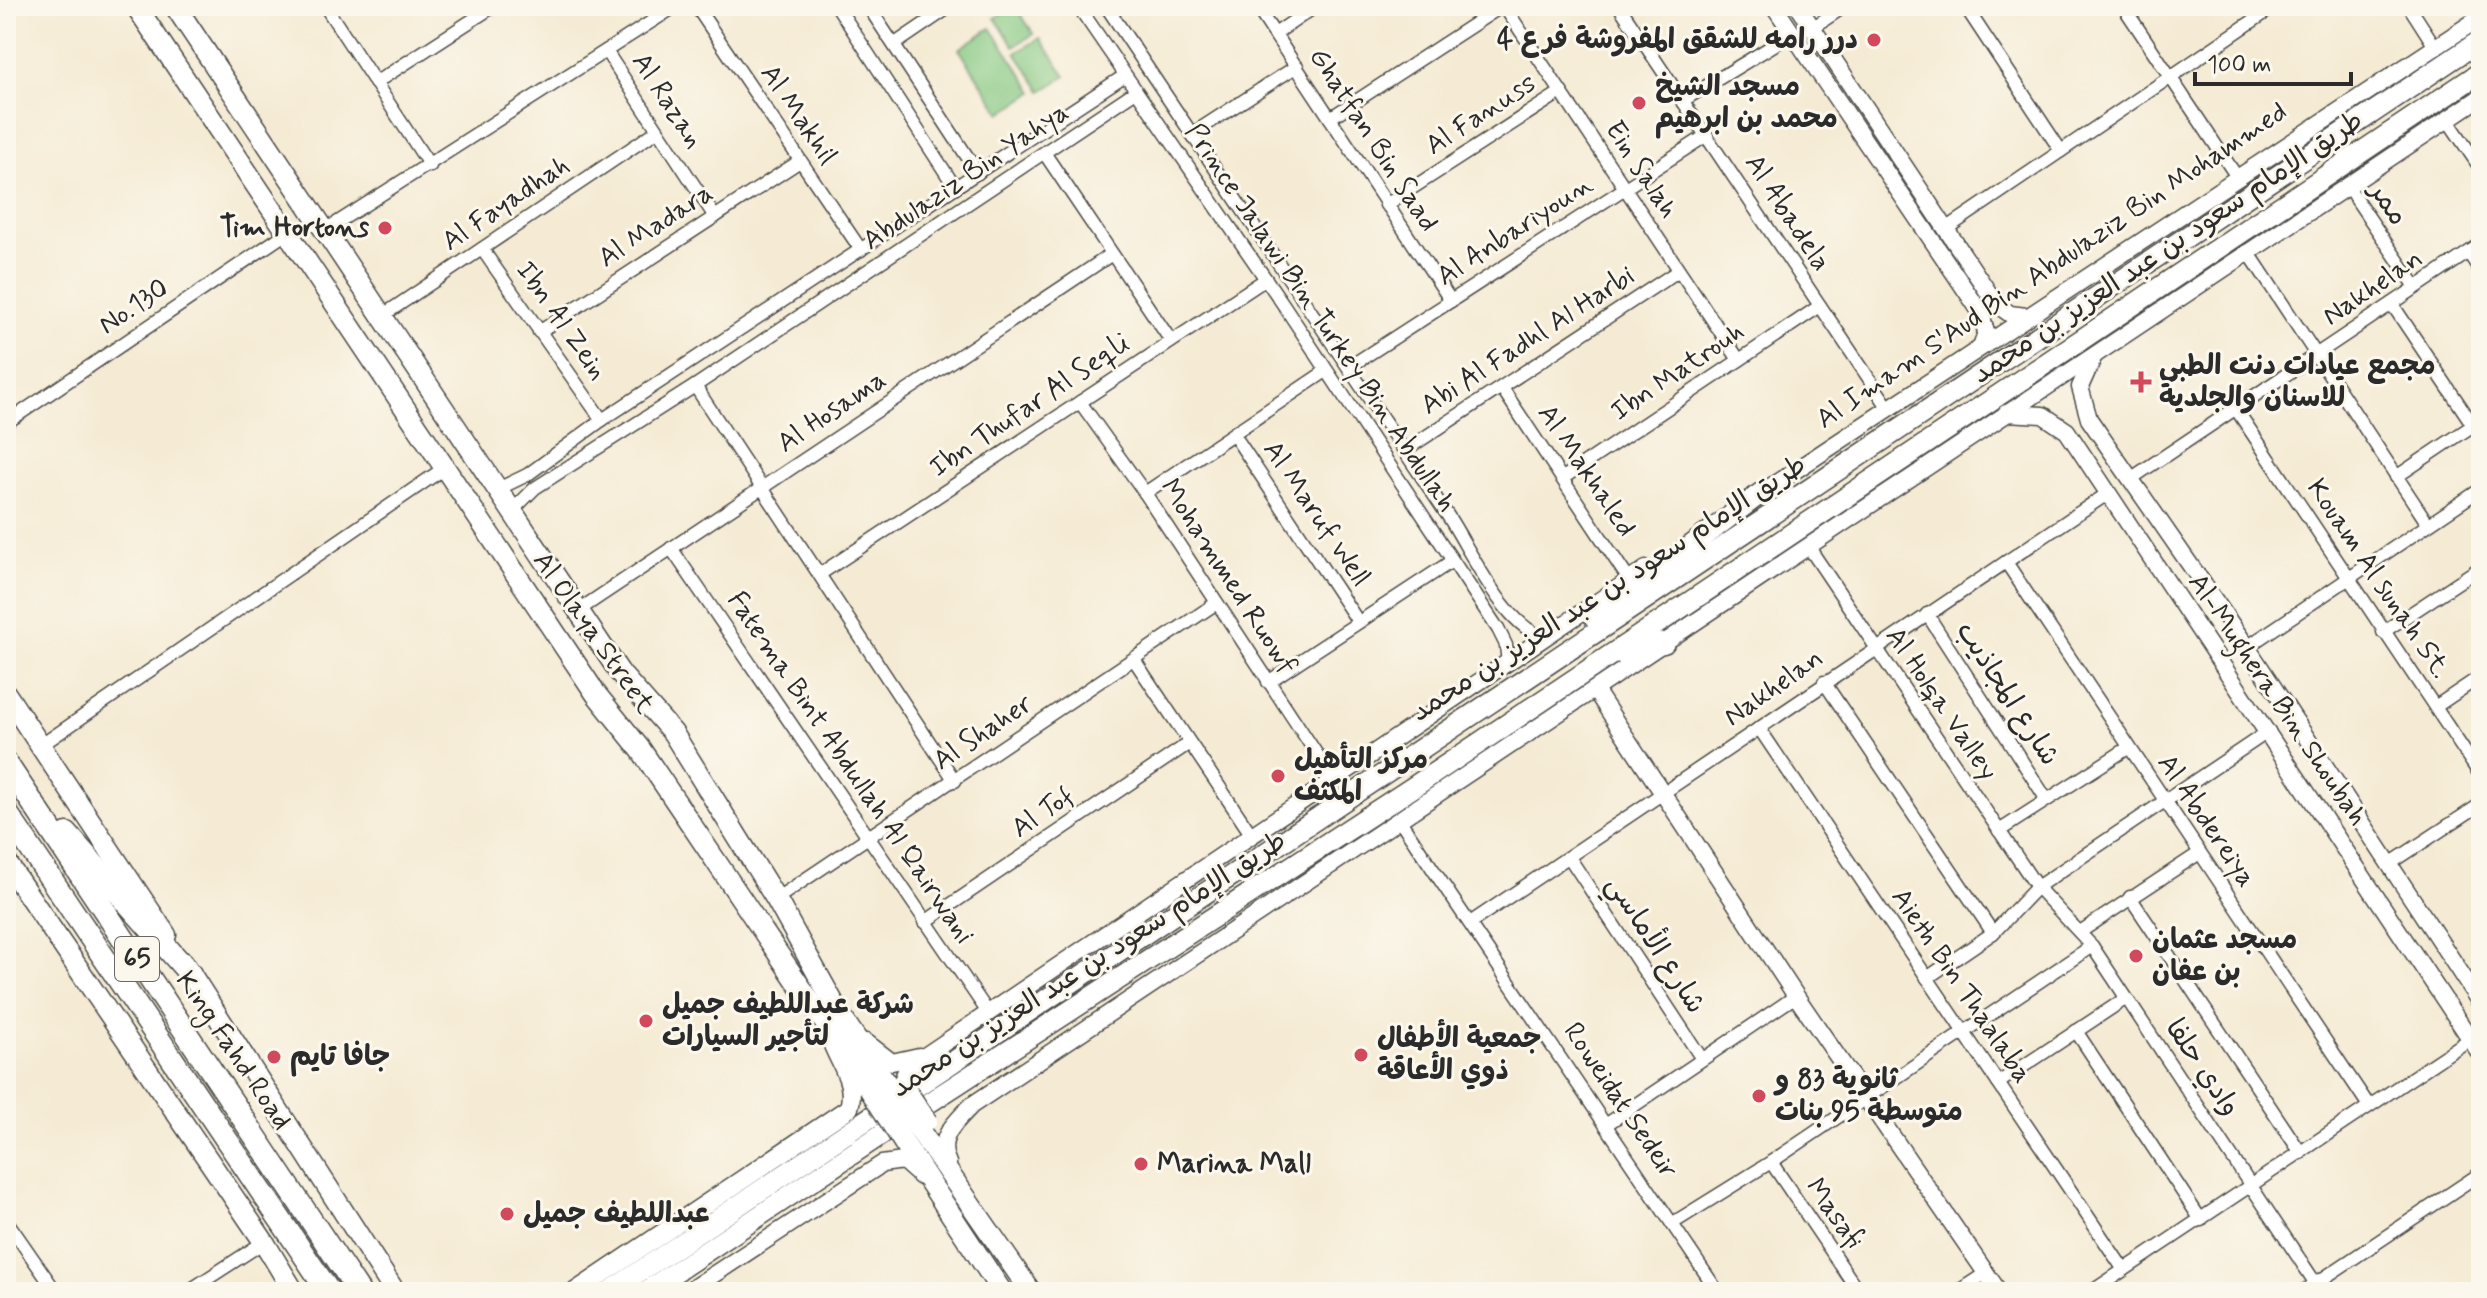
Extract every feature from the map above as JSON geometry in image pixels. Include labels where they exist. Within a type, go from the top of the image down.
[{"type":"highway","points":[[6,762],[190,974]]},
{"type":"highway","name":"King Fahd Road","points":[[6,762],[359,1292]]},
{"type":"highway","name":"King Fahd Road","points":[[6,812],[329,1292]]},
{"type":"highway","points":[[6,833],[101,954]]},
{"type":"main road","name":"Al Olaya Street","points":[[136,6],[596,694],[641,750],[833,1021],[887,1086],[1031,1292]]},
{"type":"main road","name":"Al Olaya Street","points":[[175,6],[620,673],[673,733],[776,899],[833,1021]]},
{"type":"main road","name":"طريق الإمام سعود بن عبد العزيز بن محمد","points":[[609,1292],[2481,40]]},
{"type":"main road","name":"طريق الإمام سعود بن عبد العزيز بن محمد","points":[[645,1292],[1516,719],[2481,72]]},
{"type":"main road","points":[[1432,739],[1761,493]]},
{"type":"main road","points":[[1516,719],[1540,713],[1647,646],[1664,643]]},
{"type":"main road","points":[[596,694],[615,707],[630,706],[634,690],[620,673]]},
{"type":"main road","points":[[6,694],[395,1292]]},
{"type":"main road","points":[[641,750],[635,731],[640,722],[652,719],[673,733]]},
{"type":"main road","points":[[6,862],[293,1288]]},
{"type":"main road","points":[[575,1292],[849,1108],[853,1094],[833,1021]]},
{"type":"main road","name":"Al Olaya Street","points":[[918,1132],[945,1204],[1002,1292]]},
{"type":"main road","points":[[368,1253],[379,1283],[376,1292]]},
{"type":"street","points":[[325,6],[430,166]]},
{"type":"street","points":[[375,83],[494,6]]},
{"type":"street","points":[[324,231],[676,6]]},
{"type":"street","name":"Al Makhil","points":[[696,6],[861,250]]},
{"type":"street","points":[[837,6],[955,187]]},
{"type":"street","points":[[868,6],[978,173]]},
{"type":"street","points":[[895,44],[951,6]]},
{"type":"street","name":"Prince Jalawi Bin Turkey Bin Abdullah","points":[[1078,6],[1283,304],[1498,629],[1506,645],[1508,664]]},
{"type":"street","name":"Prince Jalawi Bin Turkey Bin Abdullah","points":[[1106,6],[1297,295],[1349,367],[1511,618],[1528,633],[1544,637]]},
{"type":"street","name":"Ghatfan Bin Saad","points":[[1256,6],[1451,301]]},
{"type":"street","points":[[1275,34],[1316,6]]},
{"type":"street","points":[[1330,118],[1503,6]]},
{"type":"street","name":"Ein Salah","points":[[1503,6],[1739,360]]},
{"type":"street","name":"Al Abadela","points":[[1619,6],[1888,407]]},
{"type":"street","points":[[1774,6],[1981,313],[1986,332],[1982,345]]},
{"type":"street","points":[[1798,6],[1996,304],[2010,314],[2026,316]]},
{"type":"street","points":[[1812,28],[1845,6]]},
{"type":"street","points":[[1965,6],[2061,151]]},
{"type":"street","points":[[2123,6],[2237,177]]},
{"type":"street","points":[[1946,229],[2275,6]]},
{"type":"street","points":[[2409,6],[2434,45]]},
{"type":"street","name":"Al Imam S'Aud Bin Abdulaziz Bin Mohammed","points":[[887,1086],[907,1068],[940,1049],[1544,637],[2434,45],[2481,17]]},
{"type":"street","points":[[1682,101],[1792,34]]},
{"type":"street","name":"Al Razan","points":[[606,51],[715,217]]},
{"type":"street","points":[[1192,134],[1297,66]]},
{"type":"street","points":[[1129,83],[1148,68]]},
{"type":"street","name":"Abdulaziz Bin Yahya","points":[[513,510],[535,488],[1045,154],[1129,83]]},
{"type":"street","name":"Abdulaziz Bin Yahya","points":[[498,489],[527,475],[602,420],[955,187],[1129,83]]},
{"type":"street","name":"Al Fanuss","points":[[1386,205],[1561,92]]},
{"type":"street","points":[[918,1132],[972,1105],[2481,97]]},
{"type":"street","points":[[2447,119],[2481,169]]},
{"type":"street","name":"Al Fayadhah","points":[[382,316],[657,131]]},
{"type":"street","name":"Al Anbariyoun","points":[[1349,367],[1707,135]]},
{"type":"street","points":[[1045,154],[1171,341]]},
{"type":"street","name":"Al Madara","points":[[539,332],[800,161]]},
{"type":"street","name":"ممر","points":[[2348,187],[2416,287]]},
{"type":"street","name":"No.130","points":[[6,423],[288,232]]},
{"type":"street","name":"Nakhelan","points":[[2132,478],[2481,244]]},
{"type":"street","name":"Ibn Al Zein","points":[[482,249],[602,420]]},
{"type":"street","points":[[2249,253],[2428,524]]},
{"type":"street","points":[[2469,253],[2481,272]]},
{"type":"street","name":"Al Hosama","points":[[579,610],[1112,254]]},
{"type":"street","name":"Abi Al Fadhl Al Harbi","points":[[1404,451],[1678,271]]},
{"type":"street","name":"Ibn Thufar Al Seqli","points":[[820,574],[1266,279]]},
{"type":"street","points":[[811,284],[822,302]]},
{"type":"street","points":[[1283,304],[1297,295]]},
{"type":"street","points":[[1981,313],[1992,312],[1996,304]]},
{"type":"street","points":[[2392,304],[2477,422],[2396,477]]},
{"type":"street","name":"Ibn Matrouh","points":[[1563,478],[1820,306]]},
{"type":"street","points":[[1291,317],[1306,308]]},
{"type":"street","name":"Al-Mughera Bin Shoubah","points":[[2096,354],[2080,387],[2089,419],[2247,647],[2481,1004]]},
{"type":"street","points":[[1145,493],[1326,371]]},
{"type":"street","points":[[695,386],[955,781]]},
{"type":"street","name":"Al Makhaled","points":[[1502,388],[1629,580]]},
{"type":"street","name":"Mohammed Ruowf","points":[[1080,402],[1145,493],[1215,604],[1333,779]]},
{"type":"street","name":"Kouam Al sunah St.","points":[[2236,409],[2481,776]]},
{"type":"street","points":[[2005,414],[2043,415],[2067,431]]},
{"type":"street","points":[[2067,431],[2065,423],[2070,415],[2089,419]]},
{"type":"street","name":"Al-Mughera Bin Shoubah","points":[[2067,431],[2269,731],[2481,1055]]},
{"type":"street","name":"Al Maruf Well","points":[[1234,435],[1357,620]]},
{"type":"street","points":[[40,746],[446,467]]},
{"type":"street","points":[[527,475],[535,488]]},
{"type":"street","points":[[2247,647],[2481,489]]},
{"type":"street","name":"Nakhelan","points":[[1470,923],[2107,494]]},
{"type":"street","name":"Al Holqa Valley","points":[[1808,546],[1874,649],[2037,887]]},
{"type":"street","name":"Fatema Bint Abdullah Al Qairwani","points":[[671,548],[989,1014]]},
{"type":"street","points":[[1268,682],[1357,620],[1452,561]]},
{"type":"street","name":"Al Abdereiya","points":[[2006,562],[2369,1106]]},
{"type":"street","points":[[2383,632],[2481,567]]},
{"type":"street","name":"Al Shaher","points":[[776,899],[1135,661],[1215,604]]},
{"type":"street","name":"شارع المجاذيب","points":[[1927,614],[2047,800]]},
{"type":"street","points":[[1498,629],[1505,634],[1514,631],[1511,618]]},
{"type":"street","points":[[1135,661],[1251,834]]},
{"type":"street","points":[[2435,707],[2481,676]]},
{"type":"street","points":[[1824,682],[1993,933]]},
{"type":"street","points":[[1595,690],[1796,996],[1999,1292]]},
{"type":"street","name":"Aieth Bin Thaalaba","points":[[1759,728],[2124,1270]]},
{"type":"street","points":[[1927,978],[1993,933],[2037,887],[2269,731]]},
{"type":"street","name":"Al Tof","points":[[925,922],[1188,744]]},
{"type":"street","points":[[1999,831],[2128,748]]},
{"type":"street","points":[[2391,863],[2481,804]]},
{"type":"street","name":"Roweidat Sedeir","points":[[1399,819],[1718,1292]]},
{"type":"street","points":[[2080,932],[2198,854]]},
{"type":"street","name":"شارع الأماسي","points":[[1569,857],[1702,1059]]},
{"type":"street","name":"وادي حلفا","points":[[2037,887],[2092,946],[2316,1284]]},
{"type":"street","points":[[2130,897],[2301,1153]]},
{"type":"street","points":[[1673,1223],[1771,1162],[1961,1031],[2092,946]]},
{"type":"street","points":[[1607,1124],[1796,996]]},
{"type":"street","points":[[1998,1083],[2125,999]]},
{"type":"street","points":[[833,1021],[892,1062],[940,1049]]},
{"type":"street","points":[[2076,1031],[2201,1220]]},
{"type":"street","points":[[2091,1292],[2470,1039]]},
{"type":"street","points":[[966,1196],[942,1151],[946,1135],[972,1105]]},
{"type":"street","points":[[687,1292],[882,1164],[903,1161],[945,1204]]},
{"type":"street","name":"Masafi","points":[[1771,1162],[1859,1292]]},
{"type":"street","points":[[2303,1292],[2481,1173]]},
{"type":"street","points":[[6,1220],[56,1292]]},
{"type":"street","points":[[187,1292],[264,1242]]},
{"type":"street","points":[[1957,1292],[1986,1273]]},
{"type":"green space","points":[[1015,6],[1034,34],[1014,46],[995,18]]},
{"type":"green space","points":[[991,28],[1034,92],[1001,113],[959,49]]},
{"type":"green space","points":[[1040,38],[1066,76],[1042,91],[1016,53]]},
{"type":"place","name":"درر رامه للشقق المفروشة فرع 4","points":[[1874,40]]},
{"type":"place","name":"مسجد الشيخ محمد بن ابرهيم","points":[[1639,103]]},
{"type":"place","name":"Tim Hortons","points":[[385,228]]},
{"type":"place","name":"مجمع عيادات دنت الطبي للاسنان والجلدية","points":[[2141,382]]},
{"type":"place","name":"مركز التأهيل المكثف","points":[[1278,776]]},
{"type":"place","name":"مسجد عثمان بن عفان","points":[[2136,956]]},
{"type":"place","name":"شركة عبداللطيف جميل لتأجير السيارات","points":[[646,1021]]},
{"type":"place","name":"جمعية الأطفال ذوي الأعاقة","points":[[1361,1055]]},
{"type":"place","name":"جافا تايم","points":[[274,1057]]},
{"type":"place","name":"ثانوية 83 و متوسطة 95 بنات","points":[[1759,1096]]},
{"type":"place","name":"Marina Mall","points":[[1141,1164]]},
{"type":"place","name":"عبداللطيف جميل","points":[[507,1214]]}]
